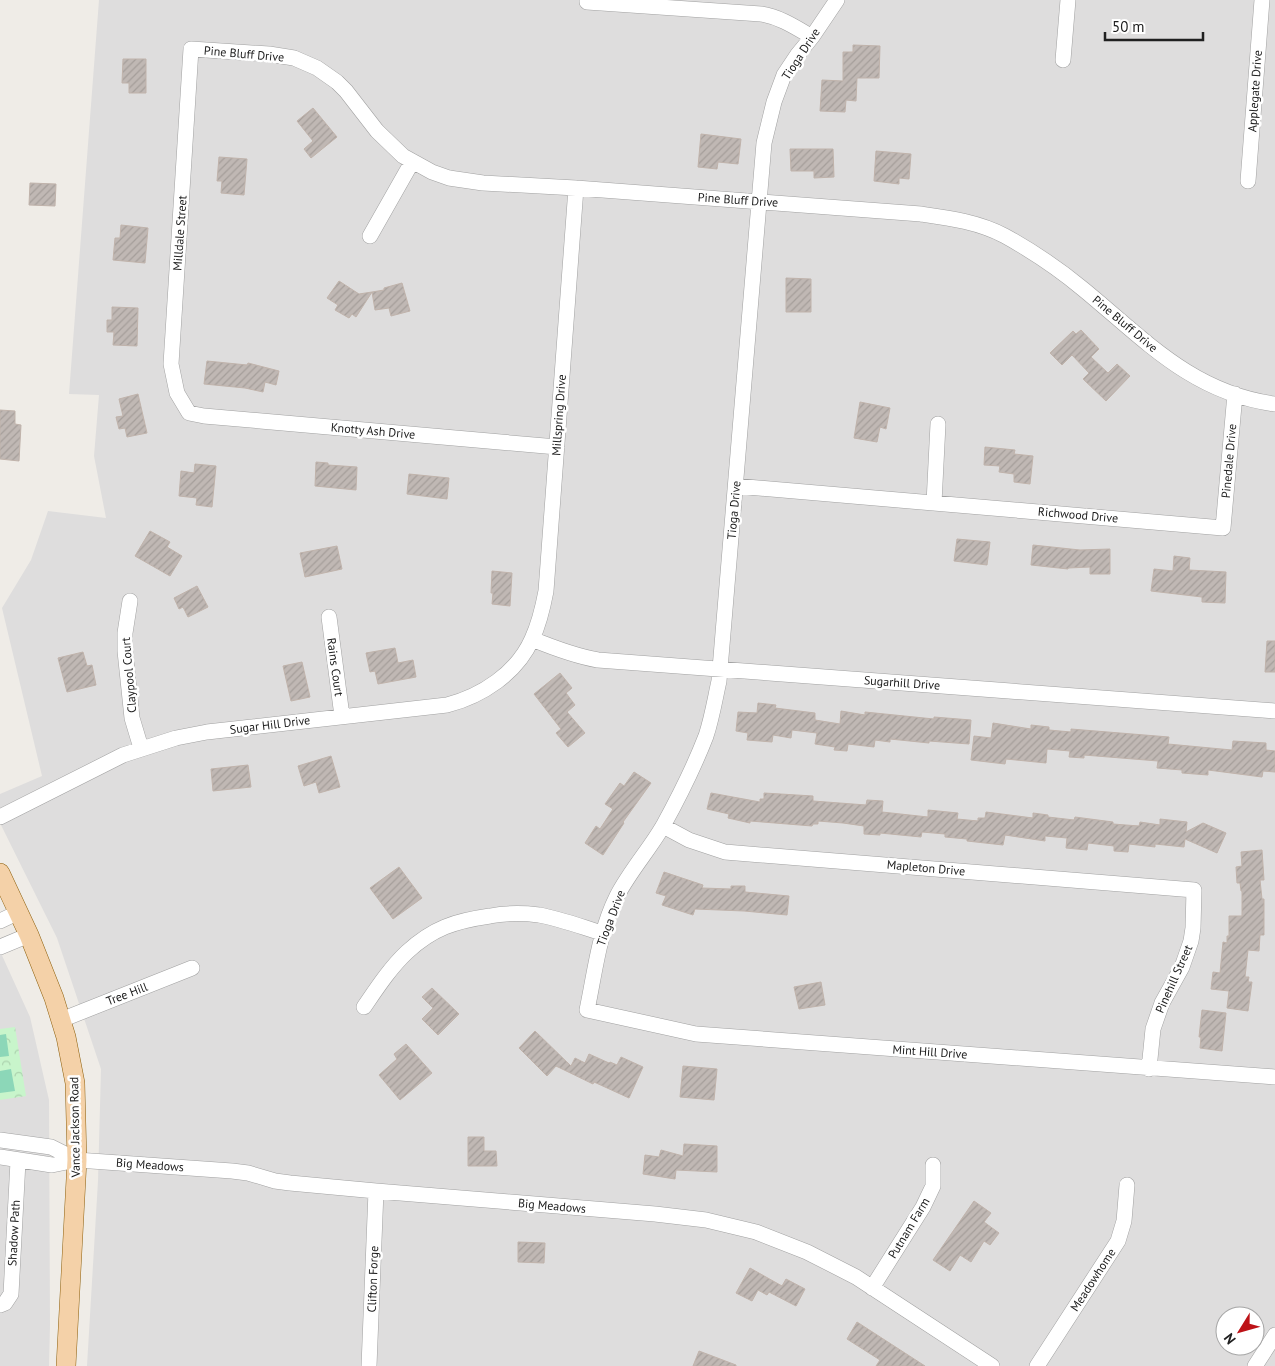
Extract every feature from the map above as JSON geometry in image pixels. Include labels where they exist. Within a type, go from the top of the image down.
[{"type":"main road","name":"Vance Jackson Road","points":[[0,873],[30,935],[48,980],[71,1057],[75,1083],[77,1160],[66,1366]]},
{"type":"street","name":"Tioga Drive","points":[[587,1010],[602,933],[616,898],[627,878],[663,826],[689,776],[706,735],[712,714],[720,669],[764,143],[774,102],[784,75],[837,0]]},
{"type":"street","points":[[1063,60],[1068,0]]},
{"type":"street","name":"Applegate Drive","points":[[1248,182],[1262,0]]},
{"type":"street","points":[[587,1],[761,14],[773,16],[812,37]]},
{"type":"street","name":"Pine Bluff Drive","points":[[191,49],[269,54],[294,58],[317,68],[346,90],[377,131],[403,156],[432,172],[450,178],[483,183],[576,188],[921,214],[953,219],[992,230],[1048,263],[1082,288],[1145,342],[1177,366],[1220,390],[1275,404]]},
{"type":"street","name":"Milldale Street","points":[[189,413],[177,393],[172,364],[191,49]]},
{"type":"street","points":[[370,236],[412,162]]},
{"type":"street","name":"Millspring Drive","points":[[532,639],[546,591],[576,188]]},
{"type":"street","name":"Pinedale Drive","points":[[1223,528],[1235,394]]},
{"type":"street","name":"Knotty Ash Drive","points":[[189,413],[204,416],[557,447]]},
{"type":"street","points":[[934,503],[938,424]]},
{"type":"street","name":"Richwood Drive","points":[[736,486],[1223,528]]},
{"type":"street","name":"Claypool Court","points":[[130,601],[124,650],[132,718],[141,748]]},
{"type":"street","name":"Rains Court","points":[[329,617],[342,716]]},
{"type":"street","name":"Sugarhill Drive","points":[[532,639],[560,651],[598,660],[1275,711]]},
{"type":"street","name":"Sugar Hill Drive","points":[[0,817],[104,763],[141,748],[176,738],[208,732],[342,716],[429,708],[447,705],[472,697],[505,675],[523,654],[532,639]]},
{"type":"street","name":"Mapleton Drive","points":[[663,826],[689,840],[725,852],[1194,890]]},
{"type":"street","name":"Pinehill Street","points":[[1149,1068],[1153,1029],[1162,1003],[1182,967],[1191,941],[1194,890]]},
{"type":"street","points":[[0,921],[19,912]]},
{"type":"street","points":[[364,1007],[384,978],[405,954],[419,941],[451,924],[503,914],[538,915],[555,918],[602,933]]},
{"type":"street","points":[[0,947],[30,935]]},
{"type":"street","name":"Tree Hill","points":[[61,1020],[192,968]]},
{"type":"street","name":"Mint Hill Drive","points":[[587,1010],[696,1034],[1275,1077]]},
{"type":"street","name":"Big Meadows","points":[[0,1140],[51,1147],[77,1160]]},
{"type":"street","name":"Big Meadows","points":[[0,1157],[52,1166],[77,1160],[232,1171],[290,1183],[706,1220],[756,1232],[807,1252],[856,1277],[992,1366]]},
{"type":"street","name":"Shadow Path","points":[[3,1304],[11,1294],[18,1161]]},
{"type":"street","name":"Putnam Farm","points":[[872,1288],[933,1186],[933,1165]]},
{"type":"street","name":"Meadowhome","points":[[1037,1366],[1118,1241],[1124,1221],[1126,1185]]},
{"type":"street","name":"Clifton Forge","points":[[369,1366],[376,1191]]},
{"type":"street","points":[[1255,1366],[1275,1335]]},
{"type":"shaded area","points":[[99,0],[1275,0],[1275,1366],[87,1366],[98,1181],[101,1069],[57,938],[0,823],[0,794],[42,776],[2,608],[31,560],[48,511],[106,518],[94,456],[99,395],[69,394]]},
{"type":"shaded area","points":[[0,951],[30,1017],[49,1100],[49,1366],[0,1366]]},
{"type":"green space","points":[[15,1027],[26,1096],[0,1100],[0,1029]]},
{"type":"green space","points":[[6,1034],[9,1056],[0,1057],[0,1035]]},
{"type":"green space","points":[[11,1069],[15,1091],[0,1093],[0,1071]]},
{"type":"building","points":[[853,45],[880,46],[879,78],[857,78],[856,101],[846,100],[845,112],[820,111],[822,80],[843,81],[843,52],[853,52]]},
{"type":"building","points":[[123,59],[146,59],[146,93],[129,93],[129,83],[122,83]]},
{"type":"building","points":[[313,108],[337,137],[311,158],[304,149],[313,141],[297,121]]},
{"type":"building","points":[[701,134],[741,139],[738,164],[718,162],[717,169],[698,167]]},
{"type":"building","points":[[790,149],[833,149],[834,177],[814,178],[814,171],[791,171]]},
{"type":"building","points":[[876,151],[911,154],[909,179],[899,178],[899,184],[874,181]]},
{"type":"building","points":[[219,157],[247,159],[244,195],[221,193],[222,181],[217,181]]},
{"type":"building","points":[[30,183],[56,184],[55,206],[29,205]]},
{"type":"building","points":[[121,225],[148,228],[145,263],[113,260],[115,238],[120,238]]},
{"type":"building","points":[[786,278],[811,279],[811,312],[786,312]]},
{"type":"building","points":[[339,281],[359,294],[372,292],[356,317],[352,314],[349,318],[335,310],[338,305],[327,298]]},
{"type":"building","points":[[402,283],[410,311],[391,316],[389,308],[375,310],[372,292],[384,290],[384,288]]},
{"type":"building","points":[[112,307],[138,308],[137,346],[113,345],[114,332],[107,332],[107,320],[112,320]]},
{"type":"building","points":[[1081,330],[1099,349],[1091,357],[1108,373],[1117,364],[1130,376],[1106,401],[1083,379],[1089,373],[1072,355],[1062,365],[1050,353],[1073,331],[1076,334]]},
{"type":"building","points":[[207,361],[247,365],[248,363],[279,371],[276,385],[265,382],[263,392],[245,388],[204,384]]},
{"type":"building","points":[[138,394],[147,433],[127,437],[125,428],[119,429],[116,417],[123,416],[119,399]]},
{"type":"building","points":[[860,402],[890,408],[886,429],[880,427],[877,442],[854,438]]},
{"type":"building","points":[[0,410],[15,411],[15,424],[21,425],[19,461],[0,459]]},
{"type":"building","points":[[985,447],[1015,450],[1014,454],[1033,456],[1030,484],[1014,482],[1014,474],[999,472],[1000,466],[984,465]]},
{"type":"building","points":[[316,462],[328,463],[328,465],[357,467],[356,490],[315,486]]},
{"type":"building","points":[[195,464],[216,466],[212,507],[196,505],[197,498],[179,496],[181,471],[194,473]]},
{"type":"building","points":[[409,474],[449,478],[447,499],[407,494]]},
{"type":"building","points":[[150,531],[170,542],[167,547],[182,556],[170,576],[135,556]]},
{"type":"building","points":[[957,539],[990,542],[987,565],[954,561]]},
{"type":"building","points":[[1033,545],[1080,550],[1110,549],[1110,574],[1090,574],[1090,567],[1068,569],[1031,565]]},
{"type":"building","points":[[337,546],[342,569],[305,577],[300,553]]},
{"type":"building","points":[[1174,556],[1190,558],[1189,570],[1226,572],[1225,603],[1202,602],[1202,597],[1151,591],[1154,569],[1173,571]]},
{"type":"building","points":[[492,571],[512,573],[510,606],[492,604]]},
{"type":"building","points":[[197,586],[208,607],[188,617],[183,607],[179,609],[174,598]]},
{"type":"building","points":[[1267,641],[1275,641],[1275,672],[1265,672]]},
{"type":"building","points":[[395,648],[398,663],[413,660],[416,677],[378,684],[375,671],[370,672],[366,653]]},
{"type":"building","points":[[83,652],[87,666],[92,665],[96,685],[67,692],[58,658]]},
{"type":"building","points":[[302,662],[310,697],[291,701],[283,666]]},
{"type":"building","points":[[560,673],[572,688],[566,693],[575,705],[567,712],[585,733],[568,747],[556,733],[561,729],[534,694]]},
{"type":"building","points":[[758,703],[776,705],[775,708],[815,713],[815,720],[840,724],[841,711],[865,715],[865,712],[934,719],[934,717],[971,720],[969,744],[929,741],[929,743],[890,739],[890,742],[875,740],[874,747],[848,744],[847,751],[834,750],[835,747],[815,744],[817,733],[792,730],[791,738],[773,735],[772,742],[747,740],[748,733],[736,731],[738,712],[757,713]]},
{"type":"building","points":[[993,723],[1031,729],[1031,725],[1049,727],[1049,730],[1071,732],[1071,729],[1169,737],[1168,744],[1232,750],[1233,741],[1266,743],[1266,750],[1275,751],[1275,772],[1263,771],[1262,777],[1208,770],[1208,775],[1182,773],[1182,770],[1157,768],[1158,761],[1084,755],[1084,758],[1069,757],[1070,751],[1047,749],[1046,763],[1006,759],[1005,764],[971,760],[974,736],[991,738]]},
{"type":"building","points":[[331,756],[340,787],[319,793],[316,782],[304,786],[298,766]]},
{"type":"building","points":[[248,765],[251,787],[213,791],[211,769]]},
{"type":"building","points":[[634,772],[651,783],[623,822],[603,855],[585,843],[596,826],[600,829],[613,809],[605,804],[620,783],[624,786]]},
{"type":"building","points":[[711,793],[760,802],[760,799],[764,799],[764,793],[813,796],[813,801],[866,805],[867,800],[883,801],[882,812],[928,817],[928,810],[958,813],[957,819],[978,821],[978,818],[985,818],[986,812],[1033,818],[1033,813],[1048,815],[1048,817],[1074,820],[1075,817],[1113,822],[1113,824],[1139,826],[1140,822],[1160,825],[1160,819],[1187,822],[1186,832],[1203,823],[1226,833],[1217,853],[1185,839],[1184,847],[1155,844],[1155,847],[1129,844],[1128,852],[1114,851],[1114,846],[1088,843],[1087,850],[1066,848],[1067,838],[1045,836],[1045,841],[1005,835],[1003,845],[967,841],[967,839],[945,837],[945,834],[922,832],[921,837],[880,833],[880,835],[864,834],[864,826],[843,823],[818,821],[818,824],[813,824],[812,826],[750,821],[750,823],[728,818],[729,814],[707,809]]},
{"type":"building","points":[[1262,850],[1264,880],[1260,880],[1262,899],[1264,899],[1264,935],[1260,935],[1259,951],[1248,950],[1245,977],[1249,977],[1248,982],[1252,982],[1248,1011],[1227,1008],[1229,991],[1211,989],[1213,972],[1220,973],[1223,942],[1227,943],[1227,936],[1229,936],[1229,916],[1242,916],[1242,891],[1240,883],[1237,883],[1236,867],[1242,866],[1241,852]]},
{"type":"building","points":[[399,867],[422,898],[393,919],[370,888]]},
{"type":"building","points":[[664,872],[703,885],[702,888],[731,889],[731,886],[745,886],[745,892],[789,896],[787,915],[695,909],[693,915],[662,905],[666,896],[656,893]]},
{"type":"building","points":[[821,982],[825,1005],[799,1009],[794,987]]},
{"type":"building","points":[[432,988],[459,1014],[438,1035],[422,1019],[433,1008],[422,997]]},
{"type":"building","points":[[1202,1010],[1226,1013],[1222,1051],[1200,1048],[1201,1037],[1199,1037]]},
{"type":"building","points":[[535,1031],[571,1066],[575,1058],[585,1063],[589,1054],[617,1065],[621,1057],[643,1067],[629,1098],[594,1082],[593,1084],[556,1066],[547,1076],[519,1048]]},
{"type":"building","points":[[406,1044],[432,1073],[400,1100],[379,1075],[397,1059],[394,1054]]},
{"type":"building","points":[[683,1066],[717,1069],[714,1100],[680,1097]]},
{"type":"building","points":[[468,1137],[484,1137],[484,1151],[496,1151],[497,1166],[468,1166]]},
{"type":"building","points":[[684,1144],[717,1146],[717,1172],[676,1170],[675,1179],[643,1174],[645,1155],[659,1157],[661,1150],[683,1156]]},
{"type":"building","points":[[974,1201],[991,1213],[984,1222],[999,1233],[990,1245],[984,1241],[971,1262],[960,1255],[950,1271],[933,1260]]},
{"type":"building","points":[[518,1242],[545,1243],[544,1263],[518,1262]]},
{"type":"building","points":[[750,1268],[782,1286],[786,1279],[805,1289],[796,1306],[769,1292],[767,1295],[758,1290],[752,1301],[736,1293]]},
{"type":"building","points":[[857,1322],[925,1366],[876,1366],[880,1360],[847,1339]]},
{"type":"building","points":[[699,1351],[736,1365],[736,1366],[693,1366]]}]
